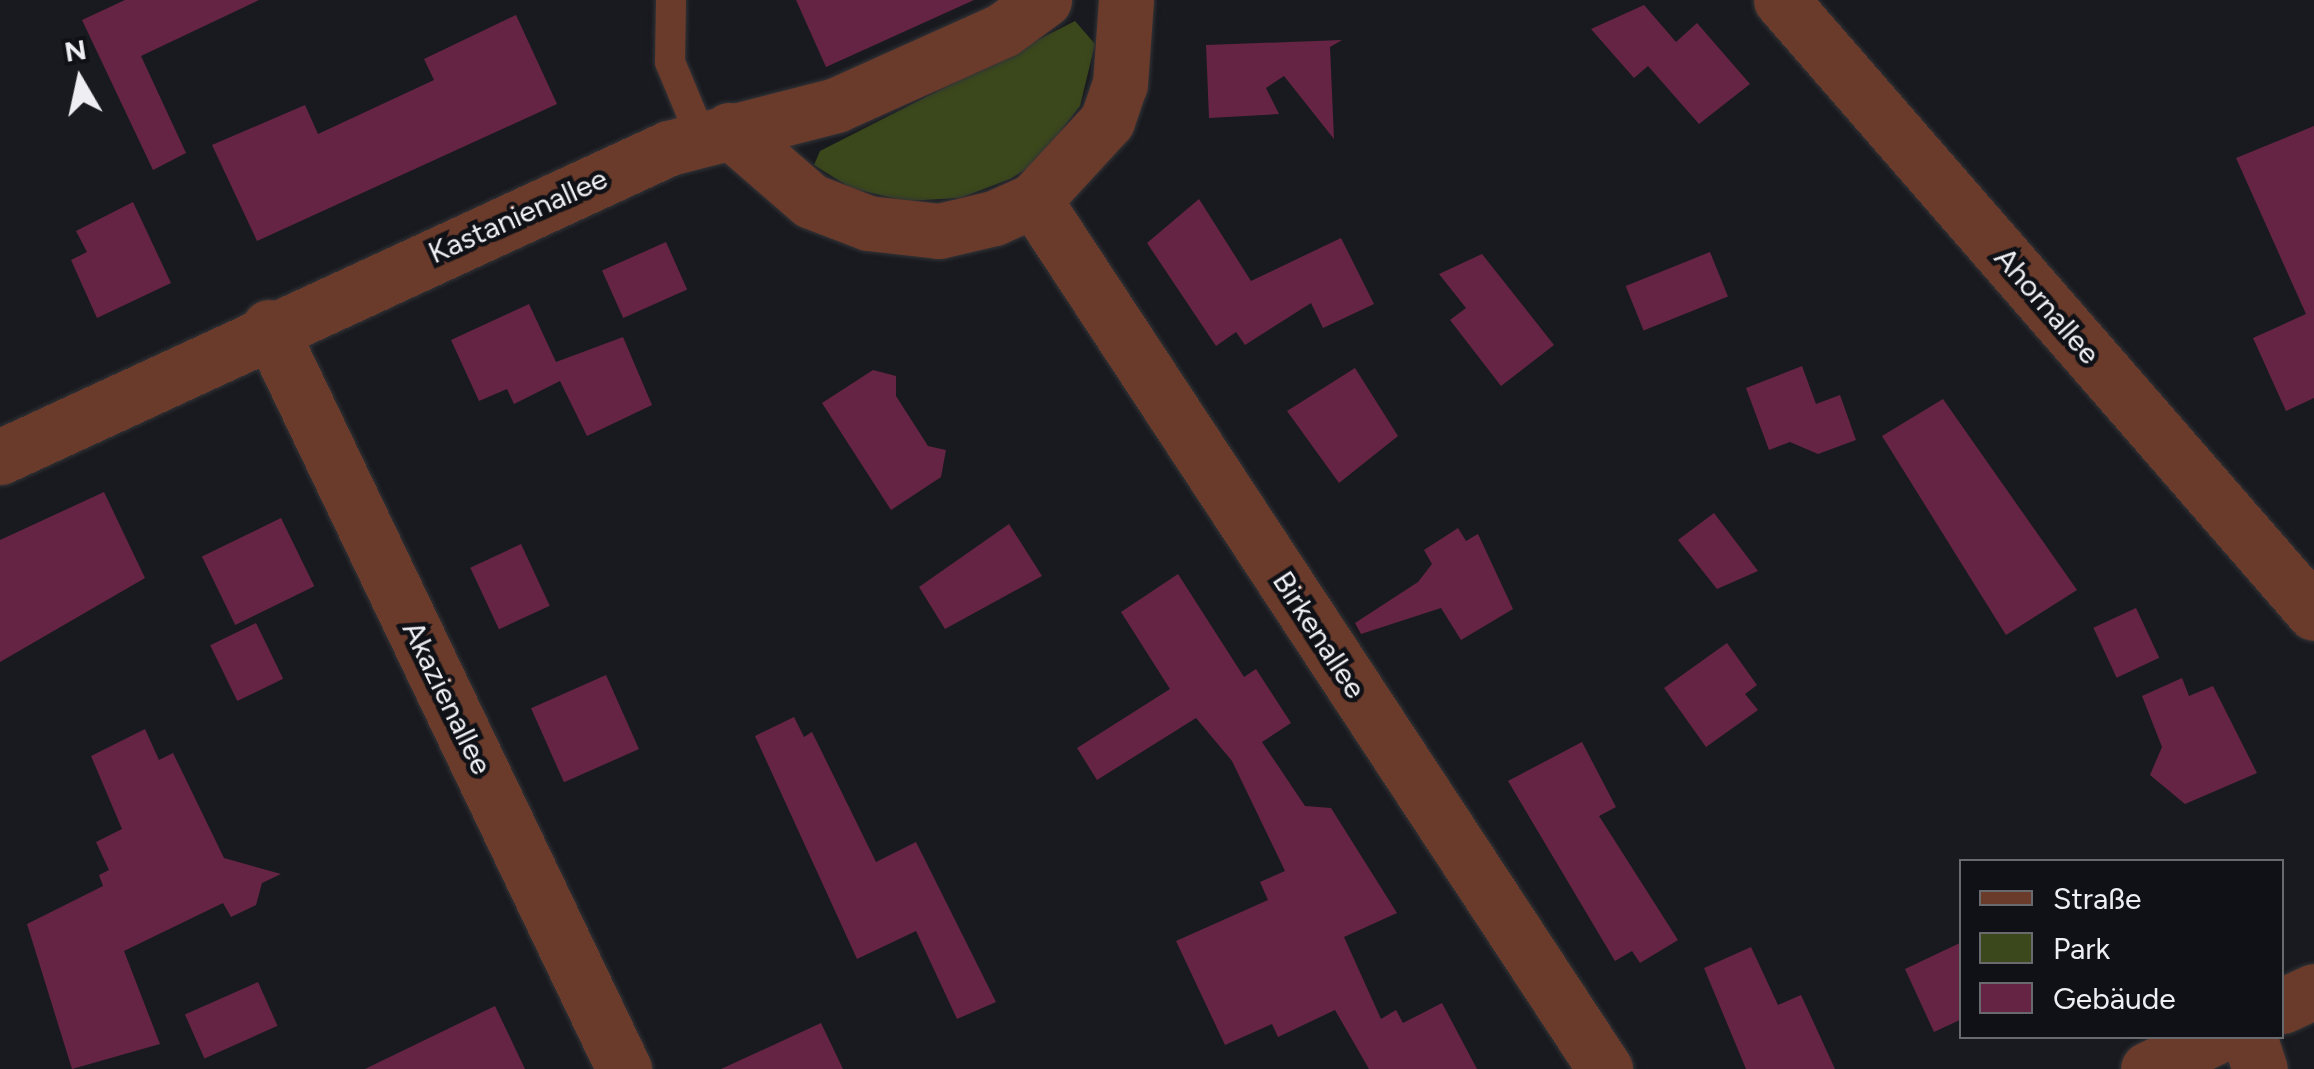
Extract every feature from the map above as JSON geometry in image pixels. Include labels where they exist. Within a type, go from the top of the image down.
[{"type":"street","name":"Kastanienallee","points":[[0,456],[269,327],[715,134],[836,104],[1003,30],[1044,0]]},
{"type":"street","points":[[715,134],[811,201],[868,223],[939,231],[1034,200],[1107,121],[1120,84],[1126,0]]},
{"type":"street","name":"Ahornallee","points":[[1780,0],[2314,612]]},
{"type":"street","name":"Birkenallee","points":[[1034,200],[1605,1069]]},
{"type":"street","name":"Akazienallee","points":[[269,327],[624,1069]]},
{"type":"street","points":[[2284,1005],[2314,991]]},
{"type":"street","points":[[2148,1069],[2211,1039]]},
{"type":"street","points":[[2250,1039],[2260,1069]]},
{"type":"lane","points":[[671,0],[670,62],[715,134]]},
{"type":"green space","points":[[1075,21],[1095,44],[1080,106],[1036,163],[1010,179],[960,198],[905,201],[851,188],[814,165],[820,151]]},
{"type":"building","points":[[125,0],[259,0],[141,56],[186,153],[153,170],[82,20]]},
{"type":"building","points":[[796,0],[974,0],[826,67]]},
{"type":"building","points":[[1644,5],[1676,42],[1697,23],[1750,84],[1699,124],[1648,66],[1634,78],[1591,29]]},
{"type":"building","points":[[516,15],[557,104],[257,241],[212,145],[305,105],[318,134],[434,80],[424,59]]},
{"type":"building","points":[[1342,40],[1330,47],[1334,139],[1284,76],[1266,88],[1279,114],[1209,118],[1206,45]]},
{"type":"building","points":[[2314,126],[2314,398],[2286,411],[2253,338],[2306,314],[2236,158]]},
{"type":"building","points":[[1199,199],[1251,281],[1341,238],[1374,304],[1323,328],[1311,303],[1245,345],[1236,332],[1216,346],[1147,243]]},
{"type":"building","points":[[133,202],[171,283],[97,318],[71,260],[87,252],[76,231]]},
{"type":"building","points":[[666,242],[687,290],[623,318],[602,270]]},
{"type":"building","points":[[1710,252],[1728,297],[1644,331],[1626,286]]},
{"type":"building","points":[[1482,254],[1554,345],[1501,386],[1450,320],[1466,308],[1439,274]]},
{"type":"building","points":[[529,304],[556,362],[623,337],[652,405],[587,436],[560,381],[514,404],[507,389],[479,401],[451,340]]},
{"type":"building","points":[[1802,366],[1816,404],[1840,395],[1856,440],[1818,454],[1790,442],[1769,450],[1746,388]]},
{"type":"building","points":[[1355,368],[1398,436],[1339,483],[1287,411]]},
{"type":"building","points":[[873,370],[896,376],[896,396],[928,446],[946,450],[941,477],[891,510],[822,403]]},
{"type":"building","points":[[1943,399],[2077,590],[2006,635],[1882,436]]},
{"type":"building","points":[[104,492],[145,578],[0,662],[0,540]]},
{"type":"building","points":[[1714,513],[1758,571],[1717,589],[1678,540]]},
{"type":"building","points":[[281,518],[314,586],[235,625],[202,557]]},
{"type":"building","points":[[1009,524],[1042,576],[945,629],[919,587]]},
{"type":"building","points":[[1458,528],[1466,541],[1478,534],[1513,609],[1461,640],[1441,608],[1361,634],[1355,623],[1418,582],[1432,564],[1424,550]]},
{"type":"building","points":[[521,544],[550,606],[499,629],[470,568]]},
{"type":"building","points":[[1178,574],[1244,677],[1256,669],[1291,723],[1262,742],[1305,806],[1331,808],[1397,913],[1344,937],[1381,1019],[1396,1010],[1403,1023],[1442,1003],[1477,1069],[1369,1069],[1335,1010],[1278,1037],[1272,1024],[1225,1045],[1176,941],[1268,900],[1260,882],[1285,871],[1232,761],[1196,718],[1097,780],[1077,748],[1170,689],[1121,612]]},
{"type":"building","points":[[2136,608],[2159,658],[2117,678],[2093,628]]},
{"type":"building","points":[[256,623],[283,679],[237,701],[210,645]]},
{"type":"building","points":[[1727,643],[1757,685],[1745,694],[1758,710],[1706,747],[1664,688]]},
{"type":"building","points":[[606,675],[639,749],[564,782],[531,708]]},
{"type":"building","points":[[2182,678],[2189,696],[2213,686],[2257,773],[2185,804],[2150,775],[2162,747],[2142,696]]},
{"type":"building","points":[[794,717],[804,737],[812,732],[876,862],[916,842],[996,1002],[957,1019],[916,931],[857,959],[755,736]]},
{"type":"building","points":[[145,729],[159,760],[173,753],[224,858],[281,874],[262,883],[256,905],[231,917],[223,903],[124,951],[160,1044],[72,1069],[27,924],[103,886],[99,875],[109,870],[96,842],[122,829],[91,756]]},
{"type":"building","points":[[1582,742],[1616,807],[1599,816],[1678,940],[1640,963],[1632,951],[1615,961],[1508,781]]},
{"type":"building","points":[[1959,943],[1959,1020],[1934,1032],[1905,969]]},
{"type":"building","points":[[1751,947],[1778,1005],[1801,995],[1835,1069],[1746,1069],[1704,968]]},
{"type":"building","points":[[258,982],[278,1026],[204,1058],[185,1015]]},
{"type":"building","points":[[495,1006],[525,1069],[365,1069]]},
{"type":"building","points":[[821,1023],[843,1069],[721,1069]]}]
